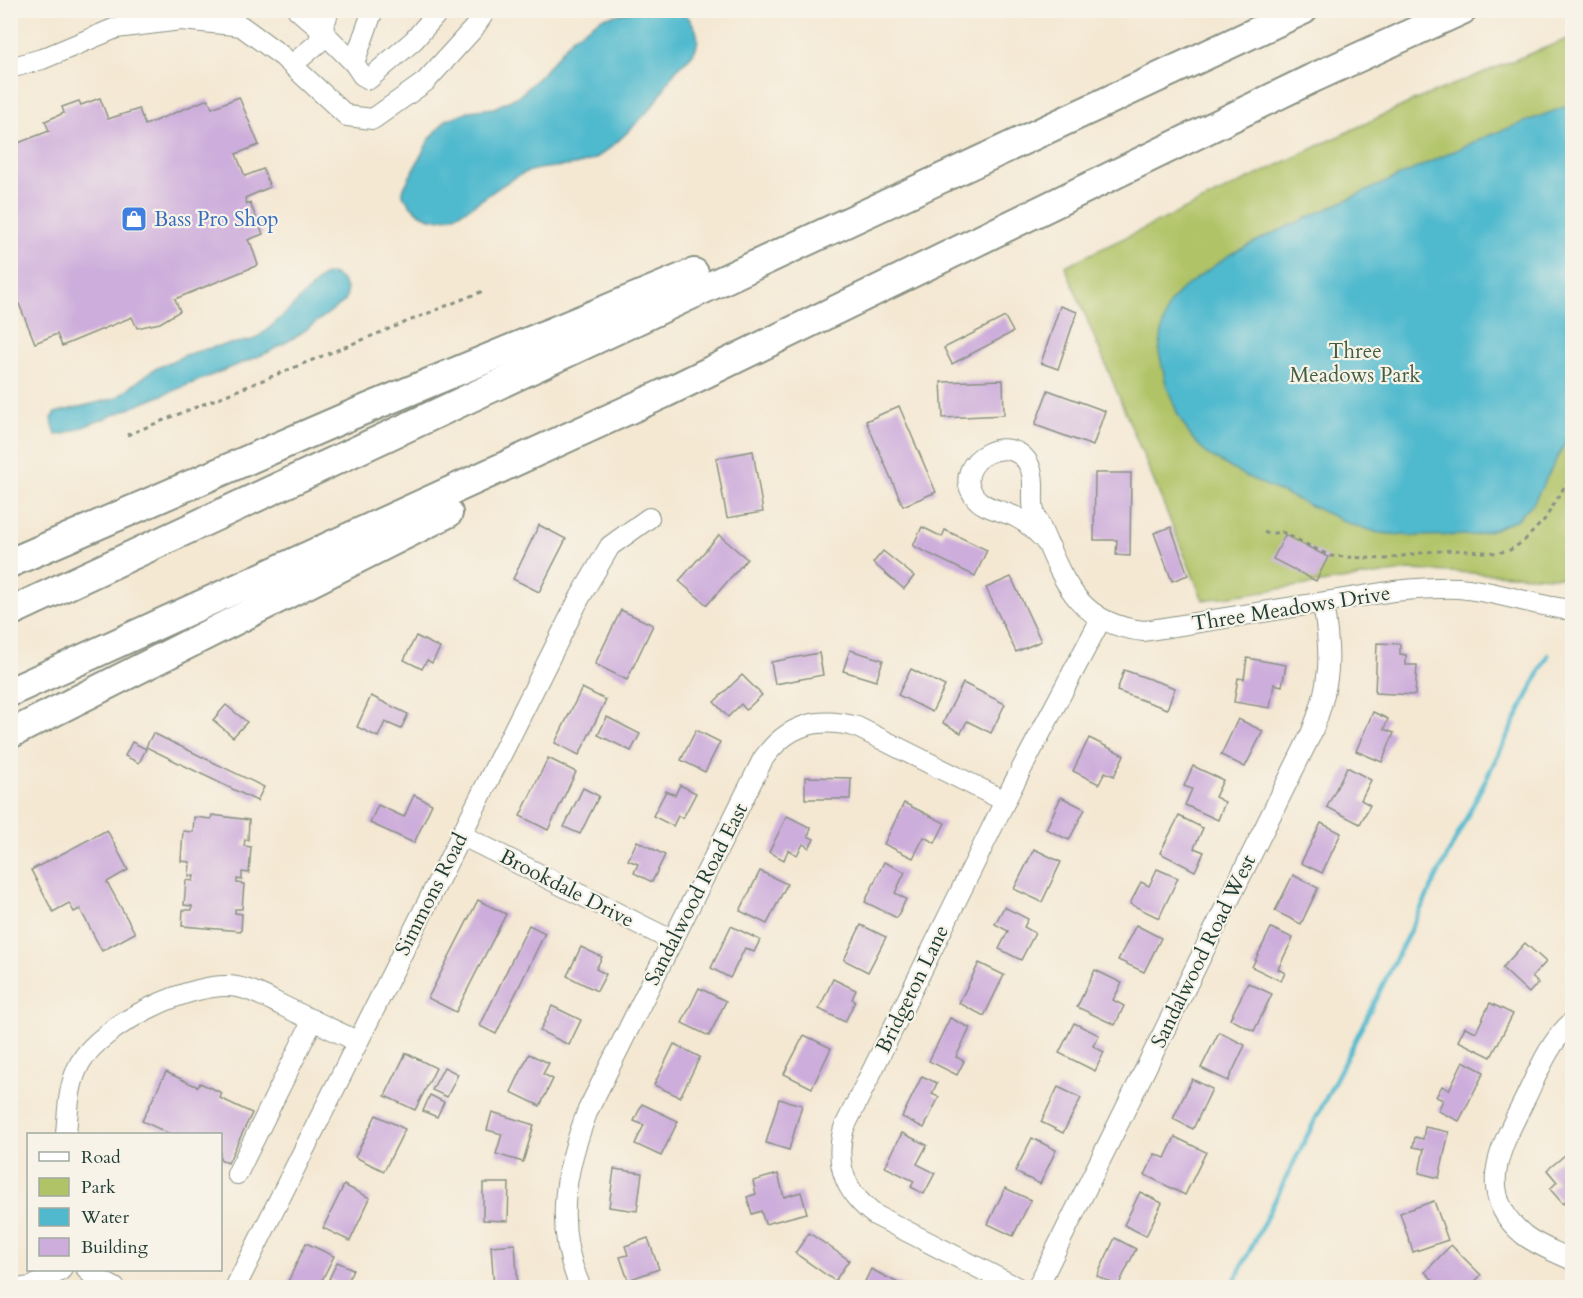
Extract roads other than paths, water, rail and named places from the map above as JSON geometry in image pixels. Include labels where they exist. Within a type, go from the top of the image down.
[{"type":"highway","points":[[10,612],[1303,10]]},
{"type":"highway","points":[[10,692],[663,394],[1311,79],[1462,10]]},
{"type":"highway","points":[[10,563],[342,419],[696,272],[782,237],[863,214]]},
{"type":"highway","points":[[10,734],[624,424],[644,411],[663,394]]},
{"type":"highway","points":[[10,729],[78,698]]},
{"type":"street","points":[[298,10],[354,63],[362,75],[369,79],[414,40],[440,10]]},
{"type":"street","points":[[292,65],[318,43],[329,10]]},
{"type":"street","points":[[354,63],[373,10]]},
{"type":"street","points":[[10,68],[42,59],[145,17],[181,20],[192,16],[236,18],[241,26],[292,65],[347,116],[373,119],[425,82],[474,28],[486,10]]},
{"type":"street","name":"Three Meadows Drive","points":[[1050,547],[1037,531],[1024,522],[989,507],[975,497],[969,482],[969,475],[979,459],[993,450],[1002,448],[1021,456],[1027,462],[1032,478],[1032,508],[1074,596],[1101,619],[1125,629],[1144,631],[1428,587],[1470,590],[1572,610]]},
{"type":"street","name":"Simmons Road","points":[[235,1287],[579,599],[610,546],[649,518]]},
{"type":"street","name":"Sandalwood Road West","points":[[1036,1287],[1311,734],[1326,690],[1329,667],[1329,644],[1323,604]]},
{"type":"street","name":"Bridgeton Lane","points":[[1018,1287],[864,1208],[843,1177],[839,1152],[844,1128],[1005,801],[1101,619]]},
{"type":"street","name":"Sandalwood Road East","points":[[581,1287],[566,1234],[565,1188],[569,1165],[588,1110],[763,759],[778,741],[798,728],[821,722],[856,727],[1005,801]]},
{"type":"street","name":"Brookdale Drive","points":[[461,835],[673,940]]},
{"type":"street","points":[[66,1133],[71,1089],[79,1065],[86,1054],[104,1035],[179,995],[215,985],[251,990],[357,1041]]},
{"type":"street","points":[[237,1174],[313,1020]]},
{"type":"street","points":[[1572,1022],[1558,1037],[1537,1075],[1503,1144],[1495,1174],[1498,1197],[1508,1218],[1516,1227],[1534,1242],[1572,1260]]},
{"type":"street","points":[[23,1287],[32,1287],[58,1271]]},
{"type":"street","points":[[90,1278],[115,1287]]},
{"type":"water","points":[[635,11],[680,11],[694,25],[698,40],[696,49],[674,73],[652,107],[627,132],[594,159],[568,166],[527,172],[511,179],[463,211],[448,217],[432,218],[417,212],[403,195],[403,190],[429,140],[446,120],[469,111],[494,108],[519,96],[542,74],[572,38],[602,18]]},
{"type":"water","name":"Three Meadows Park","points":[[1572,104],[1572,430],[1534,502],[1517,519],[1475,535],[1414,536],[1379,533],[1350,524],[1239,473],[1207,454],[1191,437],[1178,415],[1166,384],[1159,352],[1169,304],[1181,290],[1231,254],[1265,237],[1485,137]]},
{"type":"water","points":[[335,275],[344,284],[347,292],[345,301],[297,336],[269,352],[96,422],[56,435],[51,418],[55,413],[116,398],[153,370],[185,355],[253,340],[287,312],[323,276]]},
{"type":"waterway","points":[[1231,1288],[1548,655]]},
{"type":"place","name":"Bass Pro Shop","points":[[134,219]]}]
